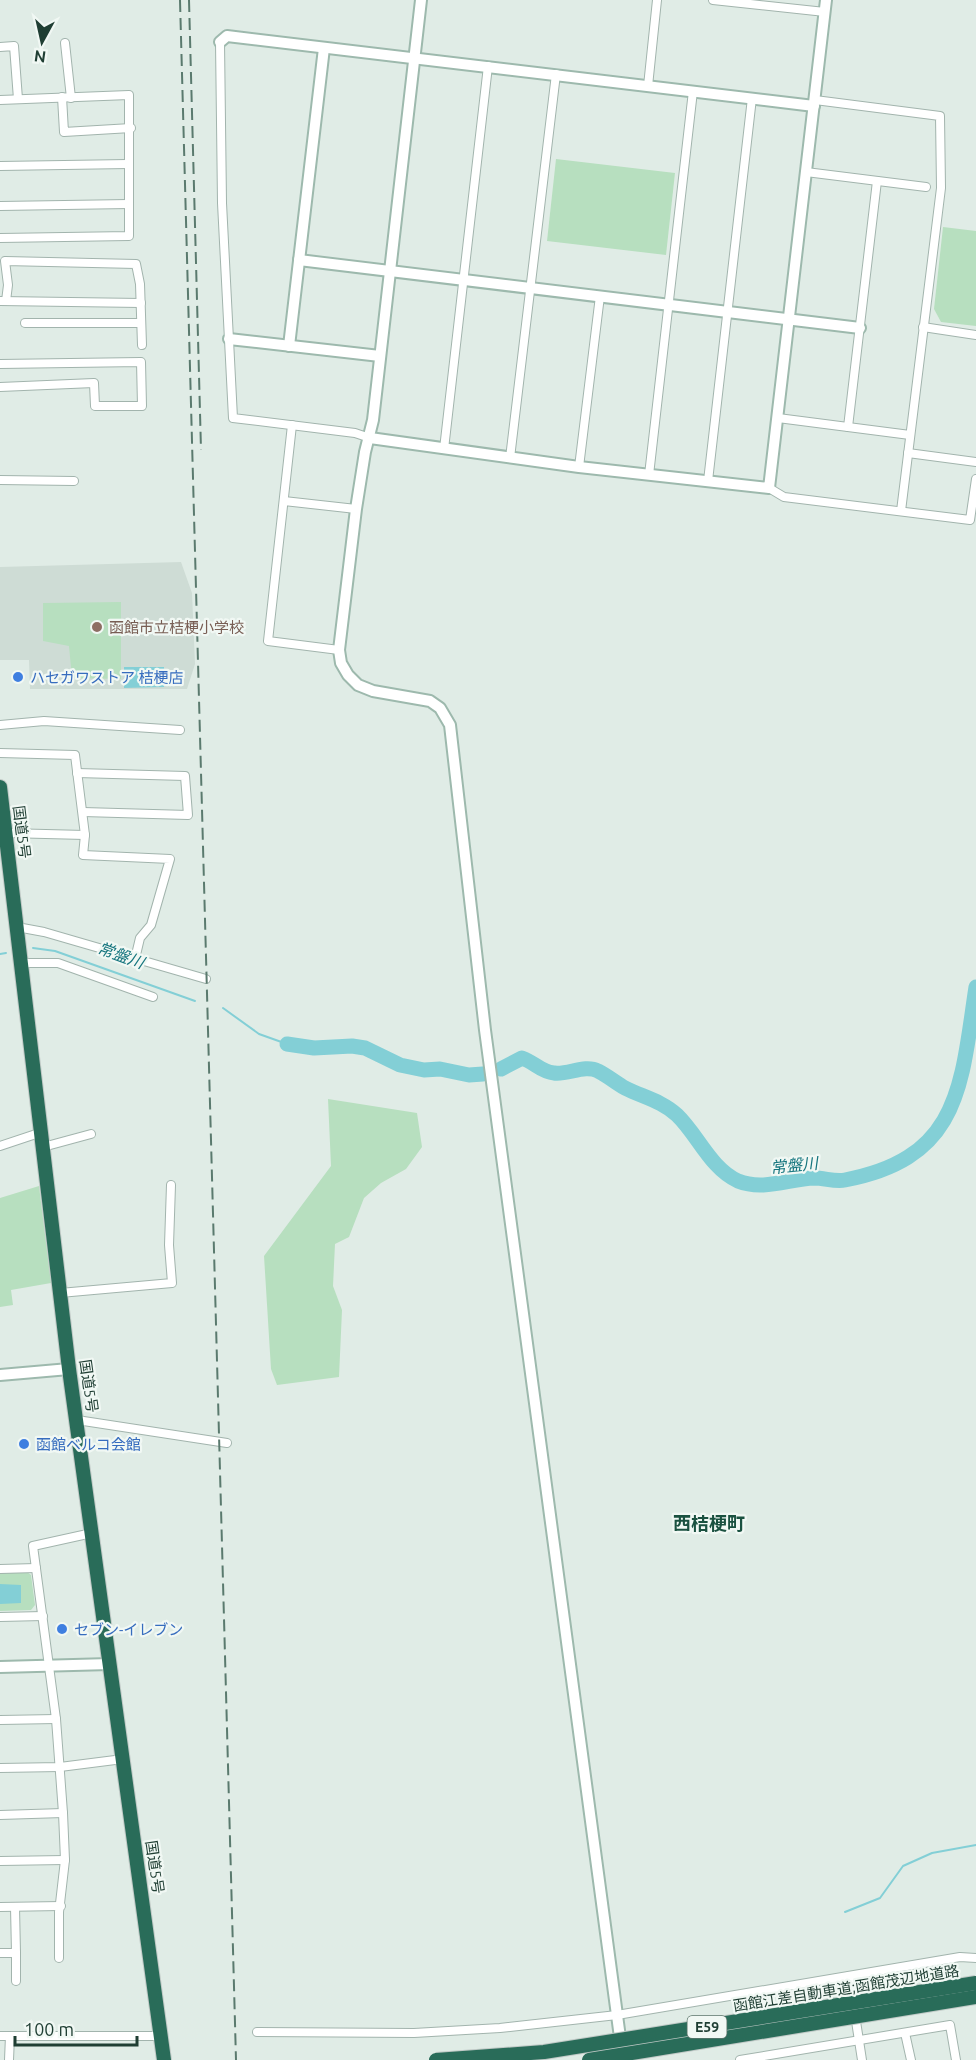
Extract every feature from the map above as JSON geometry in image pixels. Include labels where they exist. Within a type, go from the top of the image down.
[{"type":"highway","name":"国道5号","points":[[0,786],[6,833],[5,875],[17,927],[69,1369],[164,2060]]},
{"type":"highway","name":"函館江差自動車道;函館茂辺地道路","points":[[436,2060],[544,2052],[976,1983]]},
{"type":"highway","name":"函館江差自動車道;函館茂辺地道路","points":[[589,2060],[976,1997]]},
{"type":"street","points":[[421,0],[380,356],[369,438],[364,452],[356,509],[339,650],[340,663],[358,686],[373,691],[430,701],[440,708],[450,725],[485,1030],[624,2060]]},
{"type":"street","points":[[648,86],[657,0]]},
{"type":"street","points":[[713,0],[825,12]]},
{"type":"street","points":[[769,488],[826,0]]},
{"type":"street","points":[[901,511],[941,188],[940,116],[752,98],[227,36],[220,42],[222,203],[233,418],[355,433],[369,438],[510,458],[769,488],[784,497],[970,520],[976,479]]},
{"type":"street","points":[[65,43],[64,132],[131,128]]},
{"type":"street","points":[[0,46],[14,46],[18,99]]},
{"type":"street","points":[[289,345],[324,48]]},
{"type":"street","points":[[444,449],[488,66]]},
{"type":"street","points":[[510,458],[556,74]]},
{"type":"street","points":[[650,475],[693,91]]},
{"type":"street","points":[[0,100],[129,95],[131,128],[128,164],[129,236],[0,238]]},
{"type":"street","points":[[708,481],[752,98]]},
{"type":"street","points":[[0,166],[128,164]]},
{"type":"street","points":[[806,172],[926,187]]},
{"type":"street","points":[[848,427],[877,181]]},
{"type":"street","points":[[0,206],[129,204]]},
{"type":"street","points":[[299,260],[860,328]]},
{"type":"street","points":[[141,303],[3,301],[8,285],[5,261],[136,264],[141,303],[142,345]]},
{"type":"street","points":[[579,467],[600,296]]},
{"type":"street","points":[[25,323],[141,323]]},
{"type":"street","points":[[923,327],[976,335]]},
{"type":"street","points":[[229,339],[380,356]]},
{"type":"street","points":[[0,364],[141,362],[142,406],[95,406],[94,383],[0,387]]},
{"type":"street","points":[[778,418],[910,435]]},
{"type":"street","points":[[292,425],[267,640],[339,650]]},
{"type":"street","points":[[908,453],[976,462]]},
{"type":"street","points":[[0,480],[74,481]]},
{"type":"street","points":[[284,501],[356,509]]},
{"type":"street","points":[[0,725],[44,721],[180,730]]},
{"type":"street","points":[[0,753],[75,755],[85,836],[83,855],[170,859],[151,925],[140,938],[135,959]]},
{"type":"street","points":[[77,773],[185,777],[188,815],[83,812]]},
{"type":"street","points":[[6,833],[85,836]]},
{"type":"street","points":[[17,927],[44,932],[206,979]]},
{"type":"street","points":[[21,963],[58,963],[153,997]]},
{"type":"street","points":[[0,1146],[42,1132]]},
{"type":"street","points":[[43,1147],[91,1134]]},
{"type":"street","points":[[60,1293],[172,1283],[169,1245],[171,1185]]},
{"type":"street","points":[[0,1375],[69,1369]]},
{"type":"street","points":[[77,1420],[227,1443]]},
{"type":"street","points":[[59,1958],[65,1860],[63,1813],[56,1719],[33,1546],[92,1533]]},
{"type":"street","points":[[0,1569],[36,1568]]},
{"type":"street","points":[[0,1617],[43,1616]]},
{"type":"street","points":[[0,1667],[110,1664]]},
{"type":"street","points":[[0,1720],[56,1719]]},
{"type":"street","points":[[0,1768],[60,1767],[123,1759]]},
{"type":"street","points":[[0,1815],[63,1813]]},
{"type":"street","points":[[0,1861],[65,1860]]},
{"type":"street","points":[[0,1907],[61,1906]]},
{"type":"street","points":[[15,1907],[16,1981]]},
{"type":"street","points":[[0,1953],[15,1953]]},
{"type":"street","points":[[257,2032],[414,2032],[500,2028],[617,2015],[960,1958],[976,1958]]},
{"type":"street","points":[[849,1976],[862,2060]]},
{"type":"street","points":[[740,2060],[950,2025],[956,2060]]},
{"type":"street","points":[[905,2032],[910,2060]]},
{"type":"street","points":[[0,2036],[162,2036]]},
{"type":"street","points":[[9,2060],[10,2036]]},
{"type":"shaded area","name":"函館市立桔梗小学校","points":[[181,562],[192,593],[195,664],[187,689],[30,689],[29,660],[0,660],[0,567]]},
{"type":"green space","points":[[556,159],[675,173],[666,255],[547,241]]},
{"type":"green space","points":[[943,227],[976,231],[976,326],[941,322],[934,309]]},
{"type":"green space","points":[[121,602],[121,679],[72,678],[69,646],[43,641],[43,603]]},
{"type":"green space","points":[[328,1099],[417,1113],[422,1147],[406,1169],[381,1183],[364,1198],[349,1237],[335,1244],[333,1286],[342,1310],[339,1377],[277,1385],[271,1369],[264,1256],[331,1166]]},
{"type":"green space","points":[[39,1186],[51,1283],[11,1290],[13,1305],[0,1307],[0,1198]]},
{"type":"green space","points":[[27,1572],[31,1575],[35,1605],[31,1610],[0,1611],[0,1573]]},
{"type":"water","points":[[124,667],[164,667],[164,687],[124,688]]},
{"type":"water","points":[[0,1584],[21,1585],[21,1603],[0,1604]]},
{"type":"waterway","name":"常盤川","points":[[33,948],[55,951],[195,1001]]},
{"type":"waterway","name":"常盤川","points":[[0,954],[6,953]]},
{"type":"waterway","name":"常盤川","points":[[501,1069],[522,1058],[549,1072],[588,1069],[598,1071],[625,1088],[671,1110],[685,1123],[720,1168],[738,1181],[747,1184],[776,1184],[814,1178],[845,1180],[883,1169],[912,1154],[933,1135],[948,1112],[959,1085],[976,987]]},
{"type":"waterway","name":"常盤川","points":[[223,1008],[259,1034],[287,1044]]},
{"type":"waterway","name":"常盤川","points":[[287,1044],[314,1048],[352,1046],[365,1048],[400,1065],[469,1075],[483,1074]]},
{"type":"waterway","points":[[845,1912],[880,1898],[903,1866],[932,1853],[976,1845]]},
{"type":"railway","points":[[180,0],[236,2060]]},
{"type":"railway","points":[[189,0],[201,450]]},
{"type":"place","name":"函館市立桔梗小学校","points":[[97,627]]},
{"type":"place","name":"ハセガワストア 桔梗店","points":[[18,677]]},
{"type":"place","name":"函館ベルコ会館","points":[[24,1444]]},
{"type":"place","name":"セブン-イレブン","points":[[62,1629]]},
{"type":"district","name":"西桔梗町","points":[[709,1523]]}]
